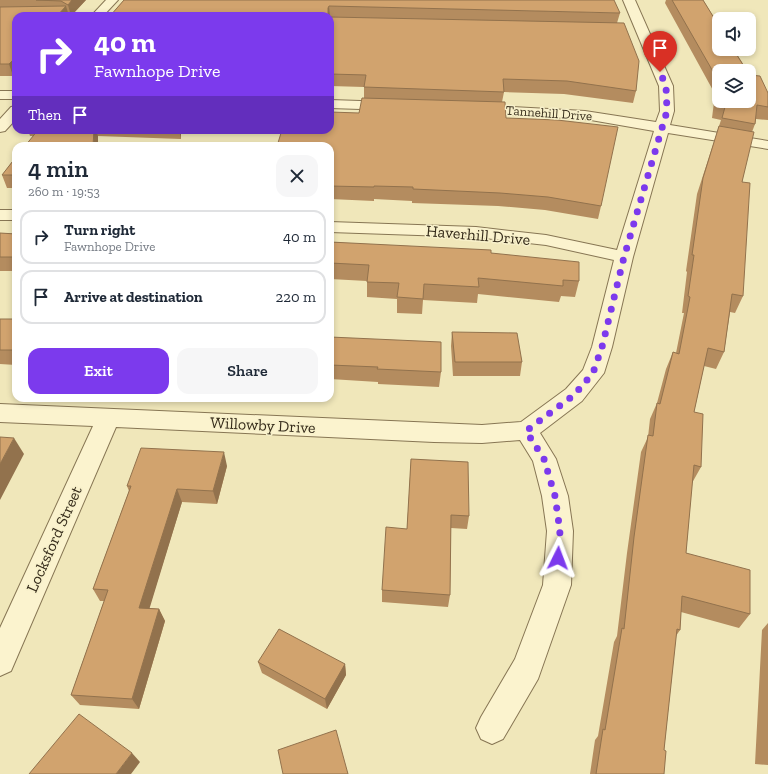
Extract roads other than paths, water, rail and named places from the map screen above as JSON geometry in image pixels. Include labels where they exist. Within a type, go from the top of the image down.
[{"type":"street","points":[[101,12],[112,0]]},
{"type":"street","points":[[492,728],[527,668],[557,585],[560,531],[555,496],[544,459],[526,431],[574,395],[593,373],[602,347],[624,257],[667,111],[666,86],[634,30],[629,0]]},
{"type":"street","points":[[0,95],[12,95]]},
{"type":"street","points":[[334,104],[401,107]]},
{"type":"street","name":"Tannehill Drive","points":[[465,108],[520,110],[585,115],[766,145]]},
{"type":"street","points":[[0,128],[12,114]]},
{"type":"street","points":[[0,214],[12,215]]},
{"type":"street","name":"Haverhill Drive","points":[[334,226],[476,232],[546,240],[624,257]]},
{"type":"street","name":"Willowby Drive","points":[[0,413],[434,433],[482,434],[526,431]]},
{"type":"street","name":"Locksford Street","points":[[0,661],[108,418]]}]
